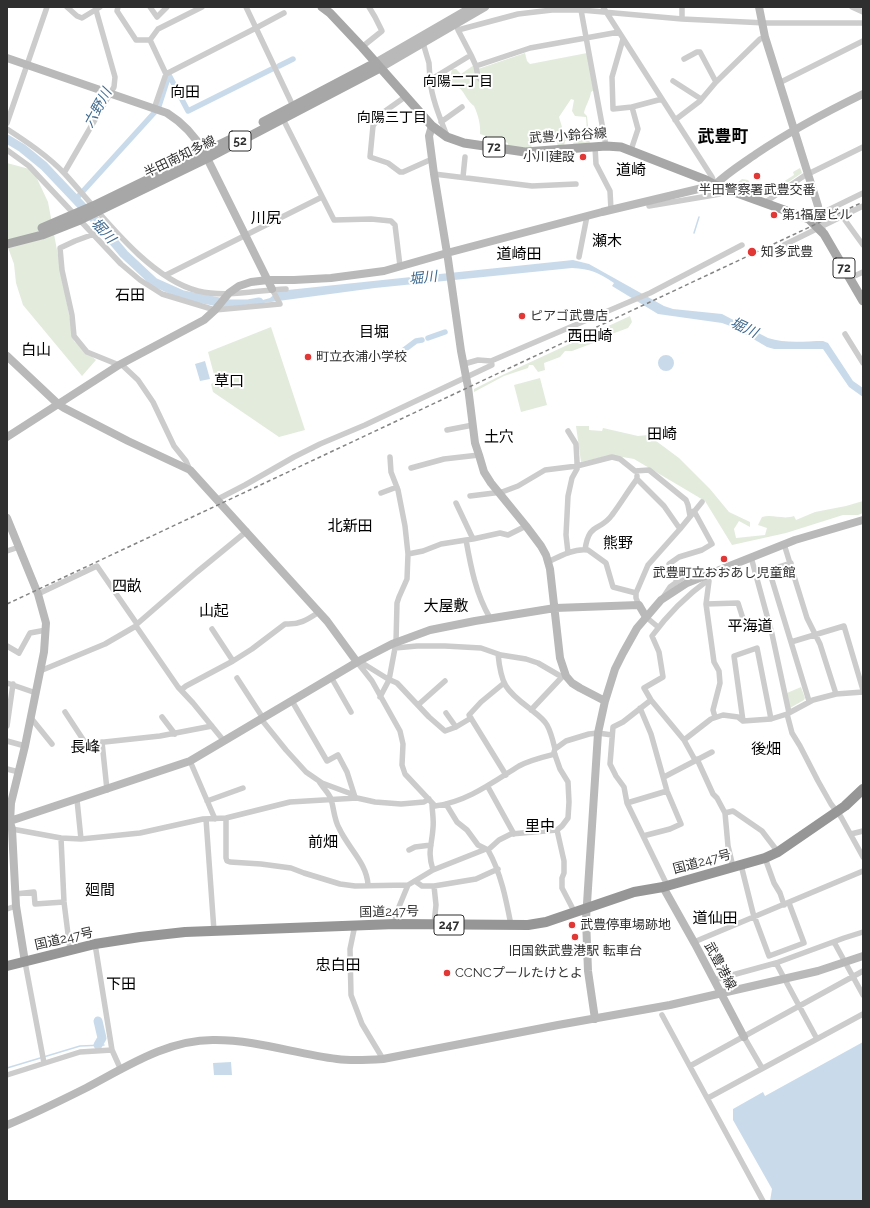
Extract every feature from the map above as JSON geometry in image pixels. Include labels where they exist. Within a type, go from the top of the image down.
[{"type":"highway","name":"国道247号","points":[[7,966],[95,944],[185,932],[395,924],[528,925],[546,922],[634,892],[665,886],[765,858],[778,852],[837,812],[852,801],[863,790]]},
{"type":"main road","name":"武豊小鈴谷線","points":[[322,7],[330,13],[362,47],[432,126],[447,136],[464,142],[525,152],[606,146],[621,147],[706,180],[715,186],[725,187],[764,204],[809,219],[821,229],[863,301]]},
{"type":"main road","name":"半田南知多線","points":[[206,155],[293,106],[378,66]]},
{"type":"main road","name":"半田南知多線","points":[[7,244],[42,235],[77,217],[94,206],[283,119],[378,66]]},
{"type":"main road","name":"半田南知多線","points":[[7,239],[77,217]]},
{"type":"street","points":[[7,123],[47,7]]},
{"type":"street","points":[[64,173],[109,93],[114,87],[115,77],[97,9],[82,18],[77,16],[67,7]]},
{"type":"street","points":[[118,7],[117,11],[119,16],[136,40],[150,40]]},
{"type":"street","points":[[150,7],[157,17],[166,7]]},
{"type":"street","points":[[150,40],[158,29],[202,7]]},
{"type":"street","points":[[246,7],[293,106]]},
{"type":"street","points":[[362,47],[382,31],[369,7]]},
{"type":"street","points":[[378,66],[472,7]]},
{"type":"street","points":[[378,66],[457,27],[485,7]]},
{"type":"street","points":[[628,7],[628,14]]},
{"type":"street","points":[[682,7],[682,19]]},
{"type":"street","points":[[759,7],[765,37],[819,210],[821,229]]},
{"type":"street","points":[[852,7],[863,12]]},
{"type":"street","points":[[457,27],[518,14],[581,8],[604,9],[628,14],[682,19],[761,22],[863,23]]},
{"type":"street","points":[[581,8],[585,37],[606,146]]},
{"type":"street","points":[[604,9],[712,177],[715,186]]},
{"type":"street","points":[[154,108],[166,74],[284,14]]},
{"type":"street","points":[[457,27],[476,66],[478,77],[486,85]]},
{"type":"street","points":[[476,66],[530,48],[619,32]]},
{"type":"street","points":[[675,120],[702,99],[716,82],[760,39],[765,37]]},
{"type":"street","points":[[623,39],[612,77],[613,109],[632,107],[662,99]]},
{"type":"street","points":[[150,40],[166,74]]},
{"type":"street","points":[[779,82],[863,41]]},
{"type":"street","points":[[423,43],[430,63],[430,80],[441,122],[447,136]]},
{"type":"street","points":[[684,59],[697,52],[700,52],[716,82]]},
{"type":"street","points":[[430,80],[471,55]]},
{"type":"street","points":[[7,58],[154,108],[167,113],[182,124],[193,135],[206,155],[280,304],[215,310],[162,294],[140,280],[121,264],[29,166],[7,150]]},
{"type":"street","points":[[673,81],[702,99]]},
{"type":"street","points":[[7,437],[120,365],[198,323],[215,310],[229,293],[245,283],[268,280],[332,278],[384,271],[587,216],[715,186],[722,178],[769,145],[800,126],[863,94]]},
{"type":"street","points":[[405,97],[381,114],[373,126],[370,157],[388,164],[400,172],[404,172],[432,159]]},
{"type":"street","points":[[441,122],[462,107]]},
{"type":"street","points":[[631,150],[638,129],[632,107]]},
{"type":"street","points":[[283,119],[334,220],[391,220],[396,225],[400,266]]},
{"type":"street","points":[[432,126],[429,136],[434,174],[478,455],[484,472],[541,546],[548,562],[555,608],[560,658],[564,676]]},
{"type":"street","points":[[7,129],[48,158],[64,173],[131,248],[151,265],[176,282],[198,290],[234,294],[272,289],[286,289]]},
{"type":"street","points":[[595,147],[596,164],[610,191],[611,210]]},
{"type":"street","points":[[764,204],[808,174],[863,147]]},
{"type":"street","points":[[463,177],[465,157]]},
{"type":"street","points":[[434,174],[532,186],[576,184]]},
{"type":"street","points":[[649,206],[720,194],[725,187]]},
{"type":"street","points":[[809,219],[819,210],[863,193]]},
{"type":"street","points":[[166,275],[322,197]]},
{"type":"street","points":[[784,245],[821,229],[842,216],[863,206]]},
{"type":"street","points":[[579,257],[587,216]]},
{"type":"street","points":[[842,216],[863,245]]},
{"type":"street","points":[[94,234],[60,248],[62,270],[72,315],[74,336],[87,352],[120,365],[138,380],[153,402],[174,446],[186,461],[190,470],[331,625],[372,681],[402,735],[402,769],[411,781],[435,806],[446,804],[488,787],[527,762],[555,751],[562,743],[569,739],[598,733],[612,735]]},
{"type":"street","points":[[464,364],[478,360],[491,361],[647,294],[742,245]]},
{"type":"street","points":[[850,278],[863,272]]},
{"type":"street","points":[[845,334],[863,363]]},
{"type":"street","points":[[7,356],[58,404],[128,441],[190,470]]},
{"type":"street","points":[[218,499],[320,444],[365,425],[492,365],[491,361]]},
{"type":"street","points":[[446,430],[473,425]]},
{"type":"street","points":[[568,431],[576,444],[577,466],[570,484],[568,496],[566,535],[568,553]]},
{"type":"street","points":[[411,468],[444,460],[478,455]]},
{"type":"street","points":[[380,697],[389,680],[398,597],[407,579],[408,554],[405,526],[397,487],[391,472],[390,457]]},
{"type":"street","points":[[470,496],[499,492],[518,486],[542,471],[577,466],[612,457],[620,459],[635,471],[637,480],[664,506],[680,529]]},
{"type":"street","points":[[635,471],[649,470],[686,500],[690,516]]},
{"type":"street","points":[[585,550],[587,539],[591,531],[605,523],[612,516],[625,495],[637,480]]},
{"type":"street","points":[[381,493],[397,487]]},
{"type":"street","points":[[658,627],[646,617],[636,598],[636,593],[648,565],[702,502]]},
{"type":"street","points":[[456,503],[473,539]]},
{"type":"street","points":[[677,582],[669,564],[679,557],[702,550],[712,544],[694,511]]},
{"type":"street","points":[[7,518],[38,594],[44,614],[46,630],[44,652],[25,746],[11,803],[9,824],[16,906],[43,1060]]},
{"type":"street","points":[[661,600],[670,587],[685,578],[751,557],[784,544],[863,520]]},
{"type":"street","points":[[408,554],[423,551],[441,544],[500,533],[508,535],[526,526]]},
{"type":"street","points":[[40,671],[106,644],[136,625],[246,531]]},
{"type":"street","points":[[466,540],[469,560],[478,594],[490,618]]},
{"type":"street","points":[[784,544],[807,618],[820,644],[836,694]]},
{"type":"street","points":[[7,551],[19,548]]},
{"type":"street","points":[[548,562],[568,553],[585,550],[597,555],[606,563],[613,587],[636,593]]},
{"type":"street","points":[[751,557],[772,634],[792,733],[818,782],[841,817],[863,857]]},
{"type":"street","points":[[791,563],[769,570],[809,701]]},
{"type":"street","points":[[38,594],[97,566],[181,690],[224,741]]},
{"type":"street","points":[[685,578],[692,592]]},
{"type":"street","points":[[595,1019],[588,971],[587,908],[598,733],[605,701],[615,669],[621,657],[646,617],[661,600],[685,578]]},
{"type":"street","points":[[715,717],[713,710],[720,682],[719,671],[714,662],[706,604],[708,580],[692,592],[668,614],[652,636],[659,652],[663,677],[644,688],[651,700],[684,740],[725,813],[728,846],[737,866],[769,956],[804,943],[787,904],[774,883],[765,858]]},
{"type":"street","points":[[706,604],[738,603],[746,628]]},
{"type":"street","points":[[9,824],[190,761],[358,661],[394,645],[444,626],[555,608],[640,605]]},
{"type":"street","points":[[181,690],[252,649],[285,624],[294,625],[300,623],[319,612]]},
{"type":"street","points":[[742,721],[772,719],[788,714],[809,701],[836,694],[863,691],[844,626],[791,642]]},
{"type":"street","points":[[212,629],[233,661]]},
{"type":"street","points":[[7,646],[19,653],[30,633],[46,630]]},
{"type":"street","points":[[394,645],[481,648],[498,654],[526,659],[538,663],[564,676],[580,688],[605,701]]},
{"type":"street","points":[[742,721],[734,656],[757,648],[772,719]]},
{"type":"street","points":[[226,818],[227,861],[291,868],[340,884],[355,886],[408,885],[433,870],[487,849],[499,840],[514,834],[557,830],[568,818],[570,802],[568,782],[560,769],[547,725],[513,696],[504,683],[499,666],[498,654]]},
{"type":"street","points":[[358,661],[389,680],[397,683],[445,731],[456,727],[471,718]]},
{"type":"street","points":[[531,710],[564,676]]},
{"type":"street","points":[[237,678],[262,719],[286,750],[306,772],[322,783],[356,797],[386,804],[410,804],[430,801]]},
{"type":"street","points":[[331,678],[348,710]]},
{"type":"street","points":[[418,705],[445,681]]},
{"type":"street","points":[[504,683],[481,702],[469,715],[506,775]]},
{"type":"street","points":[[7,726],[10,684],[36,693]]},
{"type":"street","points":[[651,700],[624,722],[614,727],[610,764],[624,787],[627,803],[665,886]]},
{"type":"street","points":[[292,701],[327,762],[338,755],[347,772],[356,797]]},
{"type":"street","points":[[640,708],[651,734],[664,777],[666,791],[681,824],[670,829],[643,836]]},
{"type":"street","points":[[65,712],[86,744]]},
{"type":"street","points":[[446,713],[456,727]]},
{"type":"street","points":[[684,740],[715,717],[723,715],[738,716],[742,721]]},
{"type":"street","points":[[162,716],[175,734]]},
{"type":"street","points":[[31,718],[52,744]]},
{"type":"street","points":[[72,748],[86,744],[175,734],[212,726]]},
{"type":"street","points":[[7,741],[25,746]]},
{"type":"street","points":[[102,742],[107,790]]},
{"type":"street","points":[[664,777],[712,752]]},
{"type":"street","points":[[190,761],[215,818]]},
{"type":"street","points":[[7,769],[19,772]]},
{"type":"street","points":[[318,779],[331,799],[332,810],[339,828],[358,856],[368,876],[368,885]]},
{"type":"street","points":[[488,787],[514,834]]},
{"type":"street","points":[[207,801],[243,788]]},
{"type":"street","points":[[627,803],[666,791]]},
{"type":"street","points":[[9,824],[61,838],[81,839],[127,835],[206,819],[226,818],[290,802],[356,797]]},
{"type":"street","points":[[77,800],[81,839]]},
{"type":"street","points":[[430,801],[433,828],[429,852],[433,870]]},
{"type":"street","points":[[446,804],[457,822],[468,830],[478,845],[487,849],[498,869],[506,898],[511,925]]},
{"type":"street","points":[[725,813],[733,811],[757,827],[766,835],[778,852]]},
{"type":"street","points":[[206,819],[214,930]]},
{"type":"street","points":[[557,830],[564,861],[562,888],[575,913]]},
{"type":"street","points":[[851,834],[863,831]]},
{"type":"street","points":[[61,838],[64,902],[70,950]]},
{"type":"street","points":[[409,850],[415,847],[430,845]]},
{"type":"street","points":[[415,881],[422,886],[434,886],[476,878],[498,869]]},
{"type":"street","points":[[694,942],[863,871]]},
{"type":"street","points":[[395,924],[396,914],[408,885]]},
{"type":"street","points":[[434,886],[436,905],[434,924]]},
{"type":"street","name":"武豊港線","points":[[665,886],[744,1037]]},
{"type":"street","points":[[15,894],[34,892],[35,904],[64,902]]},
{"type":"street","points":[[7,909],[16,906]]},
{"type":"street","points":[[355,925],[350,949],[351,995],[362,1024],[383,1059]]},
{"type":"street","points":[[714,980],[776,963],[863,932]]},
{"type":"street","points":[[834,942],[863,995]]},
{"type":"street","points":[[95,944],[112,1050],[121,1070]]},
{"type":"street","points":[[7,1125],[34,1114],[152,1054],[183,1043],[214,1040],[249,1042],[337,1059],[383,1059],[670,1005],[818,972],[863,956]]},
{"type":"street","points":[[776,963],[817,1039]]},
{"type":"street","points":[[690,1066],[863,971]]},
{"type":"street","points":[[708,1098],[863,1014]]},
{"type":"street","points":[[662,1015],[763,1201]]},
{"type":"street","points":[[744,1037],[762,1068]]},
{"type":"street","points":[[7,1075],[43,1060],[84,1051],[112,1050]]},
{"type":"shaded area","points":[[525,53],[527,61],[530,64],[587,53],[594,90],[591,92],[584,113],[587,116],[590,144],[574,146],[573,143],[585,139],[584,134],[587,132],[586,117],[575,116],[572,111],[574,100],[571,99],[559,117],[562,127],[560,131],[563,136],[566,133],[569,139],[565,141],[564,146],[558,147],[557,142],[552,141],[551,130],[535,133],[529,136],[532,148],[508,147],[508,143],[480,134],[480,124],[474,106],[461,90],[454,86],[450,78],[452,69],[456,69],[461,74],[474,65],[478,69]]},
{"type":"shaded area","points":[[7,163],[33,170],[48,202],[74,341],[96,360],[82,376],[23,305],[16,283],[14,264],[7,245]]},
{"type":"shaded area","points":[[800,168],[802,173],[766,197],[735,185],[742,179],[748,180],[752,186],[769,191],[794,175],[793,172]]},
{"type":"shaded area","points":[[630,316],[632,322],[628,328],[598,339],[596,342],[572,351],[565,351],[560,357],[544,363],[545,370],[538,372],[533,365],[529,365],[528,368],[504,376],[474,392],[474,389],[496,378]]},
{"type":"shaded area","points":[[271,327],[305,430],[279,437],[213,392],[211,384],[216,382],[208,352]]},
{"type":"shaded area","points":[[540,378],[547,405],[521,412],[514,385]]},
{"type":"shaded area","points":[[576,426],[589,426],[589,430],[602,431],[603,428],[638,436],[648,435],[679,458],[710,489],[729,512],[750,522],[750,527],[739,521],[734,529],[736,538],[765,535],[767,528],[758,525],[762,517],[766,516],[794,516],[796,520],[815,512],[863,501],[863,513],[858,515],[843,515],[786,533],[732,545],[705,501],[634,459],[611,455],[581,462]]},
{"type":"shaded area","points":[[801,687],[805,698],[804,700],[790,708],[787,693]]},
{"type":"water","points":[[573,260],[589,264],[664,306],[673,309],[722,314],[768,338],[775,340],[789,342],[823,341],[828,343],[853,381],[863,388],[863,397],[849,387],[823,349],[774,349],[767,347],[733,327],[722,323],[658,314],[612,286],[614,283],[608,279],[584,269],[572,268],[375,288],[241,306],[270,298],[278,291]]},
{"type":"water","points":[[663,355],[669,355],[674,360],[672,369],[669,371],[663,371],[658,366],[658,360]]},
{"type":"water","points":[[205,361],[210,379],[200,381],[195,364]]},
{"type":"water","points":[[863,1042],[863,1201],[770,1201],[772,1189],[733,1120],[733,1109],[763,1092],[765,1096]]},
{"type":"water","points":[[231,1062],[232,1075],[214,1075],[213,1063]]},
{"type":"waterway","points":[[279,66],[293,59]]},
{"type":"waterway","points":[[159,106],[169,75],[188,111],[272,69]]},
{"type":"waterway","points":[[75,200],[154,113]]},
{"type":"waterway","name":"堀川","points":[[7,139],[22,148],[44,166],[97,222],[124,254],[154,282],[183,295],[229,304],[248,304],[259,302]]},
{"type":"waterway","points":[[694,233],[699,217]]},
{"type":"waterway","points":[[428,338],[445,332]]},
{"type":"waterway","points":[[404,350],[416,341],[422,340]]},
{"type":"waterway","points":[[98,1021],[102,1038],[98,1045]]},
{"type":"waterway","points":[[7,1068],[80,1046],[104,1045]]},
{"type":"railway","points":[[7,604],[863,202]]},
{"type":"place","name":"小川建設","points":[[583,157]]},
{"type":"place","name":"半田警察署武豊交番","points":[[757,176]]},
{"type":"place","name":"第1福屋ビル","points":[[774,215]]},
{"type":"place","name":"知多武豊","points":[[752,252]]},
{"type":"place","name":"ピアゴ武豊店","points":[[522,316]]},
{"type":"place","name":"町立衣浦小学校","points":[[308,357]]},
{"type":"place","name":"武豊町立おおあし児童館","points":[[724,559]]},
{"type":"place","name":"武豊停車場跡地","points":[[572,925]]},
{"type":"place","name":"旧国鉄武豊港駅 転車台","points":[[575,937]]},
{"type":"place","name":"CCNCプールたけとよ","points":[[447,973]]},
{"type":"district","name":"向陽二丁目","points":[[458,82]]},
{"type":"district","name":"向田","points":[[185,92]]},
{"type":"district","name":"向陽三丁目","points":[[392,118]]},
{"type":"district","name":"武豊町","points":[[723,137]]},
{"type":"district","name":"道崎","points":[[631,170]]},
{"type":"district","name":"川尻","points":[[266,218]]},
{"type":"district","name":"瀬木","points":[[607,241]]},
{"type":"district","name":"道崎田","points":[[519,254]]},
{"type":"district","name":"石田","points":[[130,295]]},
{"type":"district","name":"目堀","points":[[374,332]]},
{"type":"district","name":"西田崎","points":[[590,336]]},
{"type":"district","name":"白山","points":[[36,350]]},
{"type":"district","name":"草口","points":[[229,381]]},
{"type":"district","name":"田崎","points":[[662,434]]},
{"type":"district","name":"土穴","points":[[499,437]]},
{"type":"district","name":"北新田","points":[[350,526]]},
{"type":"district","name":"熊野","points":[[618,543]]},
{"type":"district","name":"四畝","points":[[127,586]]},
{"type":"district","name":"大屋敷","points":[[446,606]]},
{"type":"district","name":"山起","points":[[214,611]]},
{"type":"district","name":"平海道","points":[[750,626]]},
{"type":"district","name":"長峰","points":[[85,747]]},
{"type":"district","name":"後畑","points":[[766,749]]},
{"type":"district","name":"里中","points":[[540,826]]},
{"type":"district","name":"前畑","points":[[323,842]]},
{"type":"district","name":"廻間","points":[[100,890]]},
{"type":"district","name":"道仙田","points":[[715,918]]},
{"type":"district","name":"忠白田","points":[[338,965]]},
{"type":"district","name":"下田","points":[[121,984]]},
{"type":"water label","name":"六野川","points":[[98,108]]}]
